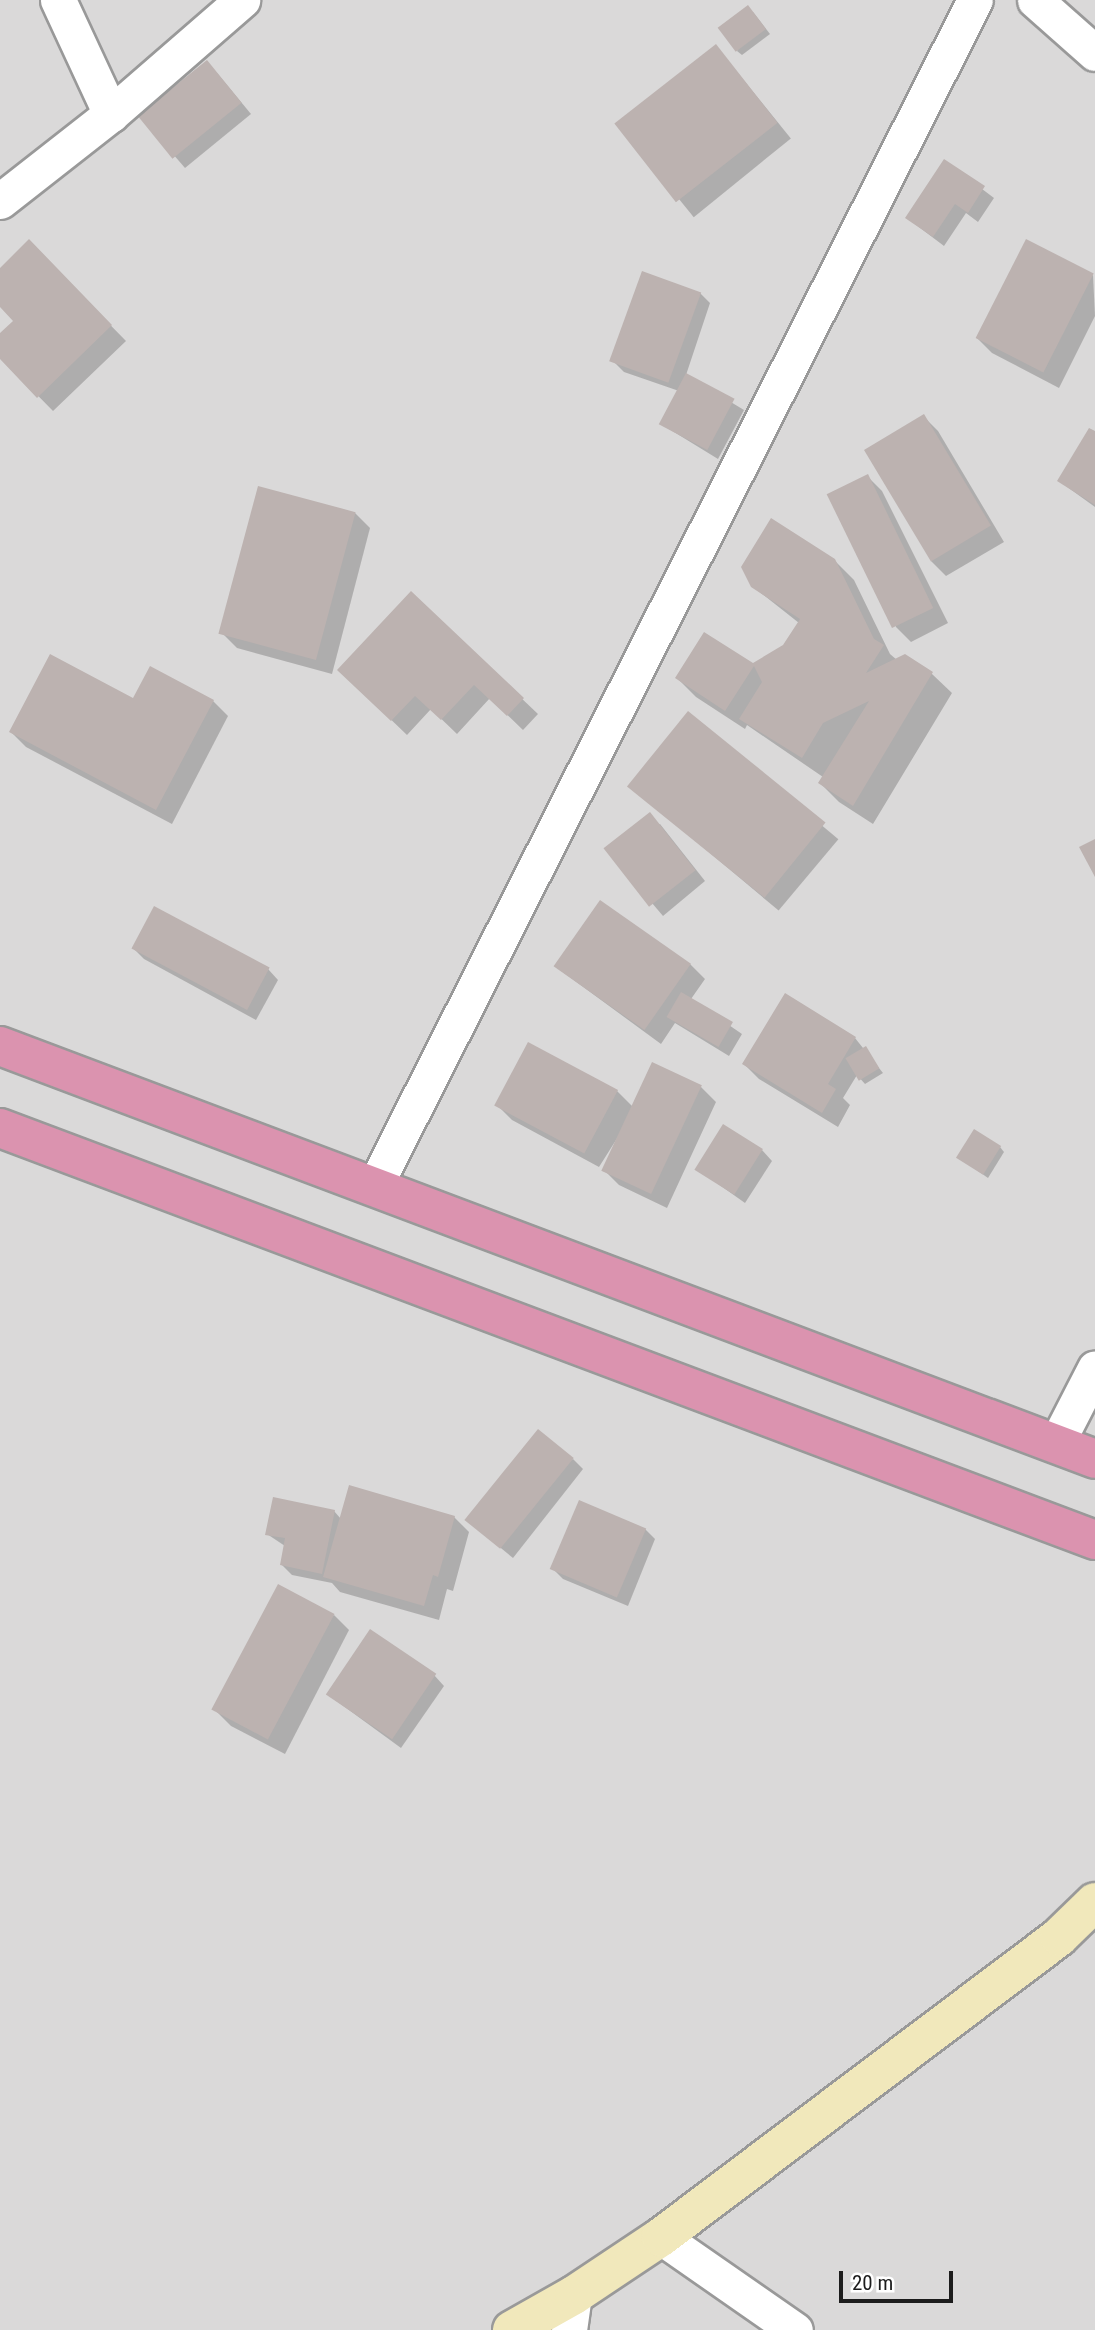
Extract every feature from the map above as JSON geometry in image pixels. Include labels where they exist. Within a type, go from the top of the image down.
[{"type":"highway","points":[[0,1046],[1095,1459]]},
{"type":"highway","points":[[0,1128],[1095,1540]]},
{"type":"street","points":[[58,0],[111,114]]},
{"type":"street","points":[[0,201],[111,114],[242,0]]},
{"type":"street","points":[[374,1187],[975,0]]},
{"type":"street","points":[[1035,0],[1095,53]]},
{"type":"street","points":[[1056,1444],[1095,1368]]},
{"type":"street","points":[[512,2330],[572,2313],[661,2237],[1059,1937],[1095,1902]]},
{"type":"street","points":[[661,2237],[795,2330]]},
{"type":"shaded area","points":[[0,0],[1095,0],[1095,2330],[0,2330]]},
{"type":"building","points":[[748,5],[766,29],[736,52],[718,28]]},
{"type":"building","points":[[716,44],[778,123],[676,202],[614,123]]},
{"type":"building","points":[[207,60],[242,103],[172,159],[138,116]]},
{"type":"building","points":[[944,159],[985,186],[968,213],[955,204],[933,237],[905,218]]},
{"type":"building","points":[[29,239],[112,325],[37,398],[0,359],[0,333],[13,321],[0,307],[0,268]]},
{"type":"building","points":[[1026,239],[1094,274],[1043,372],[976,338]]},
{"type":"building","points":[[642,271],[701,293],[668,383],[609,361]]},
{"type":"building","points":[[686,373],[735,399],[707,450],[659,424]]},
{"type":"building","points":[[924,414],[991,525],[931,561],[864,450]]},
{"type":"building","points":[[1089,428],[1095,431],[1095,505],[1057,481]]},
{"type":"building","points":[[868,474],[933,608],[892,628],[827,494]]},
{"type":"building","points":[[258,486],[356,512],[316,660],[218,634]]},
{"type":"building","points":[[771,518],[835,559],[874,639],[884,645],[866,673],[905,654],[933,672],[853,806],[818,783],[869,701],[823,723],[802,758],[739,719],[762,682],[754,666],[725,711],[675,678],[704,632],[753,663],[783,645],[800,619],[751,587],[741,567]]},
{"type":"building","points":[[411,591],[524,698],[507,716],[474,685],[441,720],[415,696],[391,721],[337,670]]},
{"type":"building","points":[[50,654],[133,698],[150,666],[214,700],[156,810],[9,732]]},
{"type":"building","points":[[688,711],[826,822],[765,898],[627,786]]},
{"type":"building","points":[[650,812],[696,870],[649,907],[604,848]]},
{"type":"building","points":[[1095,839],[1095,877],[1079,847]]},
{"type":"building","points":[[600,900],[691,964],[644,1030],[554,966]]},
{"type":"building","points":[[154,906],[270,968],[247,1010],[131,948]]},
{"type":"building","points":[[681,992],[733,1022],[718,1047],[666,1017]]},
{"type":"building","points":[[785,993],[856,1037],[828,1084],[836,1089],[822,1113],[742,1064]]},
{"type":"building","points":[[528,1042],[618,1090],[584,1153],[494,1106]]},
{"type":"building","points":[[866,1046],[879,1068],[859,1081],[845,1058]]},
{"type":"building","points":[[652,1062],[702,1085],[651,1194],[601,1171]]},
{"type":"building","points":[[723,1124],[763,1149],[734,1195],[694,1170]]},
{"type":"building","points":[[974,1129],[1001,1146],[983,1175],[956,1158]]},
{"type":"building","points":[[538,1429],[574,1458],[500,1549],[464,1520]]},
{"type":"building","points":[[349,1485],[455,1516],[438,1577],[433,1575],[424,1606],[323,1577]]},
{"type":"building","points":[[273,1497],[335,1510],[322,1574],[280,1565],[285,1538],[265,1535]]},
{"type":"building","points":[[579,1500],[646,1529],[617,1598],[550,1569]]},
{"type":"building","points":[[278,1584],[335,1614],[268,1739],[211,1709]]},
{"type":"building","points":[[370,1629],[436,1674],[392,1739],[326,1694]]}]
